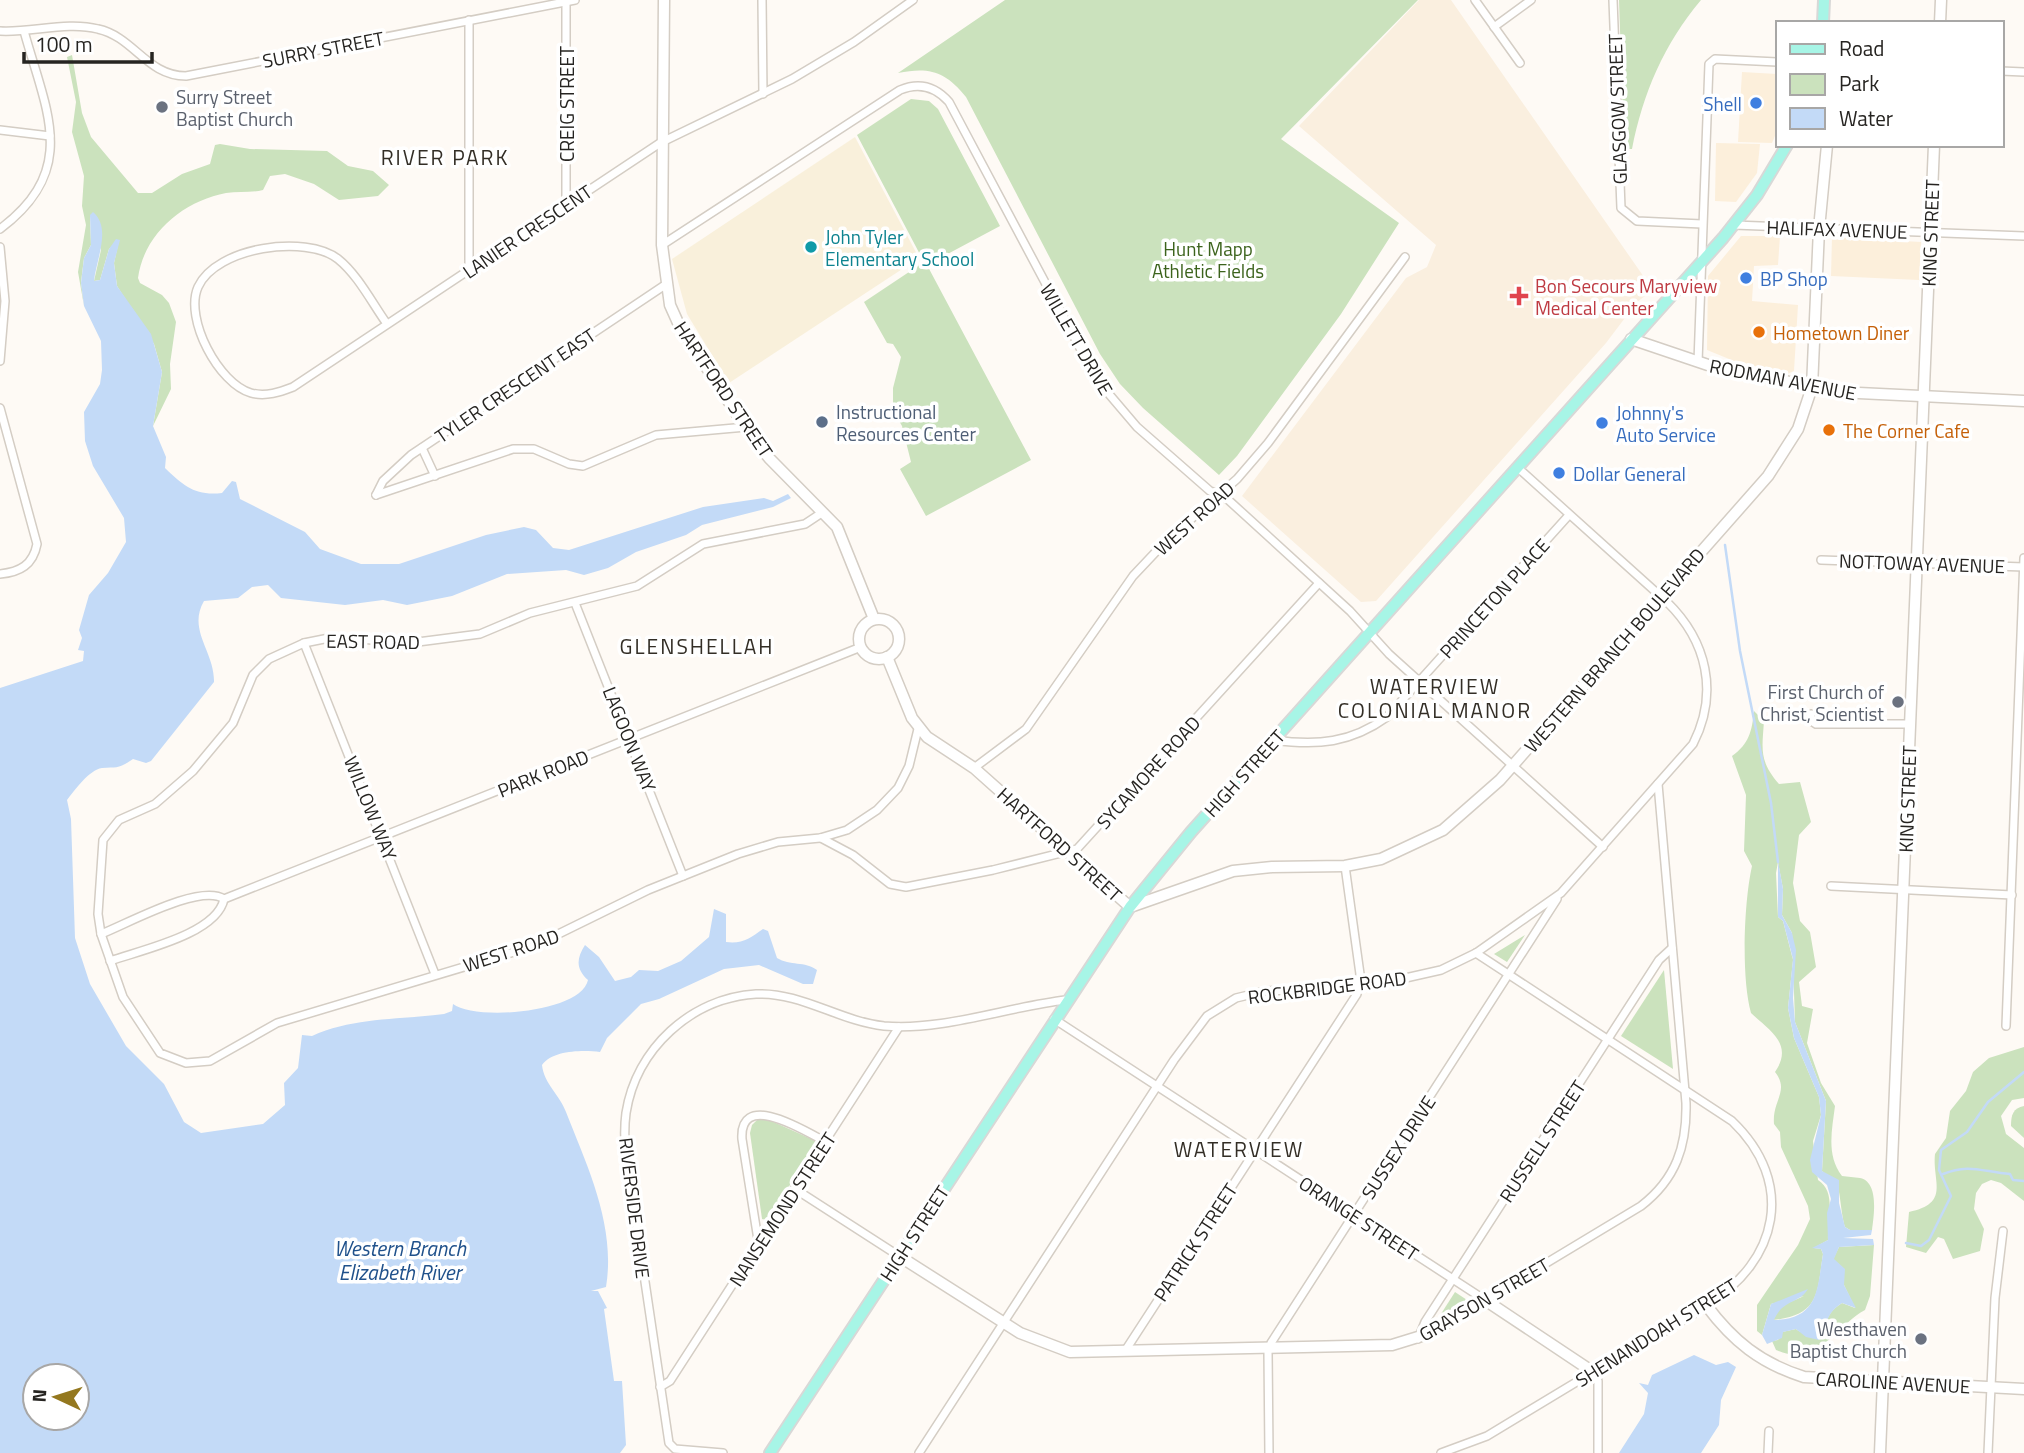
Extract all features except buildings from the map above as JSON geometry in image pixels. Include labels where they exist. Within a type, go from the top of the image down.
[{"type":"main road","points":[[1823,21],[1824,0]]},
{"type":"main road","name":"HIGH STREET","points":[[769,1453],[1054,1018],[1130,907],[1368,633],[1734,225],[1758,194],[1786,147]]},
{"type":"street","name":"SURRY STREET","points":[[0,31],[99,29],[122,39],[155,69],[186,76],[575,0]]},
{"type":"street","name":"HARTFORD STREET","points":[[664,0],[662,245],[665,285],[679,325],[770,459],[823,512],[842,537],[854,574],[874,619],[891,622],[898,632],[896,649],[887,657],[918,729],[974,768],[1130,907]]},
{"type":"street","points":[[762,0],[763,94]]},
{"type":"street","name":"LANIER CRESCENT","points":[[387,324],[346,266],[328,253],[313,247],[273,248],[246,253],[211,272],[197,290],[195,316],[225,377],[252,394],[271,394],[293,387],[663,141],[763,94],[824,61],[913,0]]},
{"type":"street","points":[[1475,0],[1520,64]]},
{"type":"street","points":[[1494,26],[1531,0]]},
{"type":"street","name":"GLASGOW STREET","points":[[1613,0],[1619,202],[1627,216],[1642,222],[1702,224]]},
{"type":"street","points":[[1940,21],[1941,0]]},
{"type":"street","name":"CREIG STREET","points":[[566,2],[566,205]]},
{"type":"street","points":[[469,20],[469,270]]},
{"type":"street","points":[[0,229],[28,205],[45,180],[49,166],[50,136],[24,31]]},
{"type":"street","points":[[1698,362],[1708,89],[1712,60],[1776,62]]},
{"type":"street","points":[[2003,71],[2024,72]]},
{"type":"street","name":"WILLETT DRIVE","points":[[662,245],[900,90],[914,85],[929,87],[949,102],[1097,380],[1136,427],[1210,491],[1220,495],[1359,619],[1368,633],[1602,848]]},
{"type":"street","points":[[0,130],[50,136]]},
{"type":"street","points":[[1820,147],[1824,164]]},
{"type":"street","name":"WESTERN BRANCH BOULEVARD","points":[[1130,907],[1233,871],[1272,867],[1345,866],[1396,853],[1443,830],[1482,799],[1662,597],[1782,457],[1803,420],[1812,387],[1819,229],[1827,147]]},
{"type":"street","name":"KING STREET","points":[[1880,1453],[1934,147]]},
{"type":"street","name":"HALIFAX AVENUE","points":[[1734,225],[2024,236]]},
{"type":"street","points":[[0,247],[5,301],[0,361]]},
{"type":"street","name":"WEST ROAD","points":[[974,768],[1026,729],[1133,576],[1167,540],[1220,495],[1269,441],[1405,257]]},
{"type":"street","name":"TYLER CRESCENT EAST","points":[[435,476],[376,495],[383,481],[422,448],[665,285]]},
{"type":"street","name":"RODMAN AVENUE","points":[[1631,339],[1698,362],[1848,393],[2024,401]]},
{"type":"street","points":[[0,408],[37,544],[28,565],[0,574]]},
{"type":"street","points":[[422,448],[435,476],[513,449],[534,449],[569,464],[583,466],[656,435],[746,427]]},
{"type":"street","name":"ROCKBRIDGE ROAD","points":[[919,1453],[1197,1027],[1221,1006],[1236,998],[1265,991],[1360,987],[1424,974],[1476,953],[1561,892],[1693,744],[1704,718],[1707,690],[1704,661],[1697,640],[1679,613],[1517,467]]},
{"type":"street","name":"EAST ROAD","points":[[108,958],[101,934],[98,893],[101,847],[107,832],[119,820],[155,804],[180,784],[233,723],[258,668],[269,659],[304,643],[334,637],[410,643],[463,638],[530,613],[637,586],[703,544],[805,524],[823,512]]},
{"type":"street","name":"PRINCETON PLACE","points":[[1274,740],[1314,744],[1360,733],[1387,717],[1569,515]]},
{"type":"street","points":[[2006,1026],[2021,731],[2024,558]]},
{"type":"street","name":"NOTTOWAY AVENUE","points":[[1821,560],[2024,566]]},
{"type":"street","name":"SYCAMORE ROAD","points":[[820,838],[853,855],[890,884],[906,887],[1068,853],[1086,842],[1319,583]]},
{"type":"street","name":"LAGOON WAY","points":[[575,603],[683,876]]},
{"type":"street","points":[[874,619],[861,630],[861,646],[869,656],[887,657]]},
{"type":"street","name":"WILLOW WAY","points":[[304,643],[435,974]]},
{"type":"street","name":"PARK ROAD","points":[[101,934],[194,896],[219,896],[225,899],[861,646]]},
{"type":"street","points":[[1811,714],[1811,720],[1816,724],[1910,724]]},
{"type":"street","name":"WEST ROAD","points":[[108,958],[131,1012],[150,1042],[169,1058],[186,1063],[217,1058],[256,1033],[288,1018],[534,946],[683,876],[763,846],[820,838],[860,824],[889,798],[909,766],[918,729]]},
{"type":"street","name":"GRAYSON STREET","points":[[795,1189],[1003,1324],[1057,1350],[1089,1354],[1269,1349],[1392,1345],[1418,1339],[1641,1206],[1658,1192],[1670,1177],[1682,1153],[1686,1117],[1685,1090],[1658,784]]},
{"type":"street","points":[[1345,866],[1360,987]]},
{"type":"street","points":[[1831,886],[2012,895]]},
{"type":"street","name":"SUSSEX DRIVE","points":[[1269,1349],[1561,892]]},
{"type":"street","points":[[108,958],[205,926],[221,910],[225,899]]},
{"type":"street","name":"RUSSELL STREET","points":[[1418,1339],[1425,1322],[1452,1279],[1659,960],[1672,947]]},
{"type":"street","name":"SHENANDOAH STREET","points":[[1441,1453],[1487,1436],[1738,1284],[1755,1263],[1768,1232],[1771,1197],[1760,1159],[1745,1135],[1732,1121],[1476,953]]},
{"type":"street","name":"PATRICK STREET","points":[[1124,1353],[1360,987]]},
{"type":"street","name":"RIVERSIDE DRIVE","points":[[723,1453],[675,1449],[669,1443],[625,1134],[632,1090],[651,1052],[675,1026],[697,1012],[721,1001],[758,994],[789,997],[856,1020],[899,1027],[934,1024],[1066,1000]]},
{"type":"street","name":"ORANGE STREET","points":[[1054,1018],[1593,1372]]},
{"type":"street","name":"NANSEMOND STREET","points":[[660,1387],[670,1381],[899,1027]]},
{"type":"street","points":[[759,1246],[742,1139],[744,1126],[754,1115],[765,1114],[826,1142]]},
{"type":"street","points":[[1988,1453],[1995,1298],[2003,1231]]},
{"type":"street","name":"CAROLINE AVENUE","points":[[1706,1305],[1738,1344],[1772,1366],[1821,1380],[2024,1388]]},
{"type":"street","points":[[1269,1349],[1269,1453]]},
{"type":"street","points":[[1593,1372],[1598,1381],[1598,1453]]},
{"type":"street","points":[[1768,1453],[1769,1431]]},
{"type":"shaded area","name":"Bon Secours Maryview Medical Center","points":[[1419,0],[1451,0],[1653,290],[1637,302],[1606,343],[1376,601],[1361,602],[1242,496],[1406,278],[1427,267],[1436,245],[1299,126]]},
{"type":"shaded area","points":[[1742,72],[1776,74],[1776,133],[1772,143],[1738,142]]},
{"type":"shaded area","points":[[855,137],[919,258],[729,383],[687,314],[672,259]]},
{"type":"shaded area","points":[[1716,143],[1760,144],[1757,173],[1736,202],[1715,201]]},
{"type":"shaded area","points":[[1741,236],[1780,236],[1778,265],[1754,266],[1752,301],[1798,305],[1794,371],[1787,374],[1734,361],[1707,350],[1708,276]]},
{"type":"shaded area","points":[[1832,237],[1921,242],[1919,280],[1831,276]]},
{"type":"green space","name":"Hunt Mapp Athletic Fields","points":[[1005,0],[1418,0],[1281,139],[1399,223],[1341,314],[1237,456],[1219,475],[1143,408],[1120,384],[1100,354],[966,97],[951,81],[936,73],[898,73]]},
{"type":"green space","points":[[1619,0],[1701,0],[1676,34],[1657,70],[1642,108],[1632,149],[1624,149]]},
{"type":"green space","points":[[72,55],[82,113],[91,137],[138,193],[152,193],[182,174],[210,164],[215,145],[220,144],[250,149],[327,151],[348,166],[373,171],[389,185],[378,196],[339,200],[314,184],[285,174],[270,176],[263,190],[226,193],[195,203],[157,233],[148,247],[138,278],[140,283],[162,295],[169,303],[176,322],[170,364],[171,389],[153,426],[162,372],[154,344],[117,286],[114,263],[119,240],[109,249],[100,280],[94,281],[101,250],[90,215],[91,245],[84,258],[81,282],[84,306],[78,272],[86,225],[82,206],[84,176],[72,132],[76,102],[67,57]]},
{"type":"green space","points":[[911,99],[929,101],[938,109],[1000,226],[927,265],[1031,460],[926,516],[900,469],[911,462],[902,426],[893,410],[893,388],[901,357],[893,344],[887,343],[864,302],[924,262],[857,135]]},
{"type":"green space","points":[[1754,711],[1764,721],[1763,755],[1768,769],[1779,784],[1800,782],[1811,822],[1799,835],[1793,883],[1800,921],[1810,932],[1816,967],[1799,982],[1802,1006],[1813,1009],[1807,1043],[1821,1083],[1835,1106],[1831,1142],[1837,1168],[1842,1176],[1866,1181],[1873,1192],[1874,1208],[1872,1230],[1850,1230],[1845,1227],[1837,1184],[1822,1171],[1826,1101],[1795,1022],[1793,961],[1788,1008],[1794,1038],[1819,1097],[1821,1115],[1813,1141],[1818,1180],[1824,1185],[1829,1199],[1828,1240],[1814,1248],[1821,1249],[1823,1254],[1813,1300],[1800,1313],[1773,1320],[1781,1306],[1804,1296],[1771,1304],[1762,1335],[1757,1331],[1757,1305],[1798,1245],[1810,1219],[1808,1206],[1781,1147],[1780,1132],[1774,1124],[1775,1108],[1781,1090],[1775,1072],[1782,1054],[1781,1046],[1772,1032],[1751,1013],[1746,980],[1746,919],[1752,866],[1744,851],[1746,795],[1732,756],[1749,736]],"holes":[[[1778,862],[1783,889],[1782,915],[1792,933],[1793,960],[1783,921],[1778,917]]]},
{"type":"green space","points":[[1525,935],[1507,962],[1494,954]]},
{"type":"green space","points":[[1664,970],[1673,1069],[1621,1036]]},
{"type":"green space","points":[[2024,1047],[2024,1098],[2012,1100],[2001,1116],[2006,1134],[2024,1148],[2024,1201],[2001,1183],[1991,1180],[1982,1184],[1976,1193],[1974,1209],[1984,1229],[1980,1251],[1953,1259],[1944,1239],[1938,1237],[1926,1253],[1906,1247],[1909,1212],[1922,1208],[1935,1197],[1935,1154],[1946,1138],[1950,1111],[1966,1091],[1973,1072],[1989,1058]]},
{"type":"green space","points":[[2024,1106],[2024,1138],[2011,1126],[2011,1119],[2017,1108]]},
{"type":"green space","points":[[758,1119],[767,1119],[818,1142],[767,1220],[762,1219],[750,1133],[752,1125]]},
{"type":"green space","points":[[1874,1245],[1870,1296],[1865,1310],[1815,1350],[1804,1354],[1791,1354],[1776,1350],[1772,1341],[1778,1340],[1782,1332],[1796,1329],[1806,1334],[1823,1333],[1830,1315],[1838,1306],[1842,1303],[1855,1308],[1844,1285],[1844,1269],[1833,1259],[1839,1247]]},
{"type":"green space","points":[[1455,1292],[1467,1300],[1439,1317]]},
{"type":"water","name":"Western Branch Elizabeth River","points":[[93,212],[99,219],[102,235],[94,281],[100,280],[109,249],[116,239],[120,240],[114,263],[117,286],[151,334],[162,372],[153,426],[166,457],[165,468],[184,485],[204,493],[222,493],[232,481],[236,482],[240,499],[305,532],[320,549],[361,564],[399,564],[486,535],[524,527],[536,530],[553,548],[569,550],[703,507],[764,498],[773,501],[788,494],[791,498],[773,507],[702,525],[686,535],[636,552],[608,568],[584,575],[566,570],[507,574],[452,596],[407,605],[383,600],[345,605],[281,598],[268,585],[252,587],[238,598],[204,601],[200,612],[200,631],[214,682],[151,761],[146,763],[133,759],[121,766],[92,772],[67,800],[71,819],[75,938],[90,984],[126,1046],[164,1084],[184,1122],[201,1133],[263,1124],[285,1105],[284,1083],[298,1068],[302,1035],[312,1036],[360,1022],[444,1014],[452,1011],[453,1004],[482,1012],[504,1013],[548,1007],[581,991],[588,980],[581,972],[579,964],[585,945],[599,957],[615,981],[631,977],[639,970],[658,971],[681,961],[709,937],[714,909],[726,914],[726,942],[742,941],[763,929],[768,931],[777,958],[808,965],[817,970],[813,984],[803,984],[759,965],[724,969],[659,999],[641,1004],[607,1038],[600,1052],[577,1051],[561,1054],[553,1056],[542,1065],[583,1154],[604,1220],[608,1264],[606,1287],[591,1291],[598,1291],[607,1308],[604,1309],[614,1381],[622,1381],[626,1445],[620,1453],[0,1453],[0,688],[83,661],[84,651],[78,650],[82,638],[79,630],[89,595],[108,573],[126,542],[124,518],[93,466],[85,441],[84,412],[100,384],[102,370],[101,341],[84,306],[81,283],[84,258],[91,245],[90,215]]},
{"type":"water","points":[[1778,861],[1783,889],[1782,915],[1792,933],[1796,950],[1793,998],[1795,1022],[1826,1101],[1822,1171],[1839,1180],[1839,1203],[1845,1227],[1850,1230],[1872,1230],[1871,1235],[1843,1238],[1873,1239],[1874,1245],[1839,1247],[1834,1259],[1845,1269],[1844,1285],[1856,1308],[1842,1303],[1836,1308],[1827,1321],[1826,1325],[1831,1328],[1830,1331],[1821,1334],[1819,1340],[1806,1337],[1796,1329],[1783,1332],[1782,1338],[1767,1344],[1762,1335],[1771,1304],[1808,1289],[1782,1308],[1774,1320],[1800,1314],[1813,1300],[1823,1254],[1821,1249],[1812,1248],[1828,1240],[1827,1213],[1831,1199],[1827,1185],[1812,1172],[1810,1160],[1821,1115],[1819,1097],[1794,1038],[1788,1008],[1793,959],[1783,921],[1778,917]]},
{"type":"water","points":[[1694,1355],[1716,1365],[1728,1362],[1736,1367],[1721,1400],[1719,1425],[1701,1453],[1619,1453],[1644,1414],[1648,1393],[1639,1383],[1648,1385],[1652,1375]]},
{"type":"waterway","points":[[1725,545],[1740,651],[1771,803],[1778,862]]},
{"type":"waterway","points":[[1906,1243],[1921,1246],[1929,1240],[1951,1196],[1939,1170],[1941,1150],[1967,1132],[1988,1102],[2024,1072]]},
{"type":"waterway","points":[[1943,1174],[1961,1169],[1976,1169],[2010,1174],[2013,1180],[2024,1181]]},
{"type":"place","name":"Shell","points":[[1756,103]]},
{"type":"place","name":"Surry Street Baptist Church","points":[[162,107]]},
{"type":"place","name":"John Tyler Elementary School","points":[[811,247]]},
{"type":"place","name":"BP Shop","points":[[1746,278]]},
{"type":"place","name":"Bon Secours Maryview Medical Center","points":[[1519,296]]},
{"type":"place","name":"Hometown Diner","points":[[1759,332]]},
{"type":"place","name":"Instructional Resources Center","points":[[822,422]]},
{"type":"place","name":"Johnny's Auto Service","points":[[1602,423]]},
{"type":"place","name":"The Corner Cafe","points":[[1829,430]]},
{"type":"place","name":"Dollar General","points":[[1559,473]]},
{"type":"place","name":"First Church of Christ, Scientist","points":[[1898,702]]},
{"type":"place","name":"Westhaven Baptist Church","points":[[1921,1339]]},
{"type":"district","name":"RIVER PARK","points":[[445,157]]},
{"type":"district","name":"GLENSHELLAH","points":[[697,646]]},
{"type":"district","name":"WATERVIEW COLONIAL MANOR","points":[[1435,698]]},
{"type":"district","name":"WATERVIEW","points":[[1239,1149]]}]
